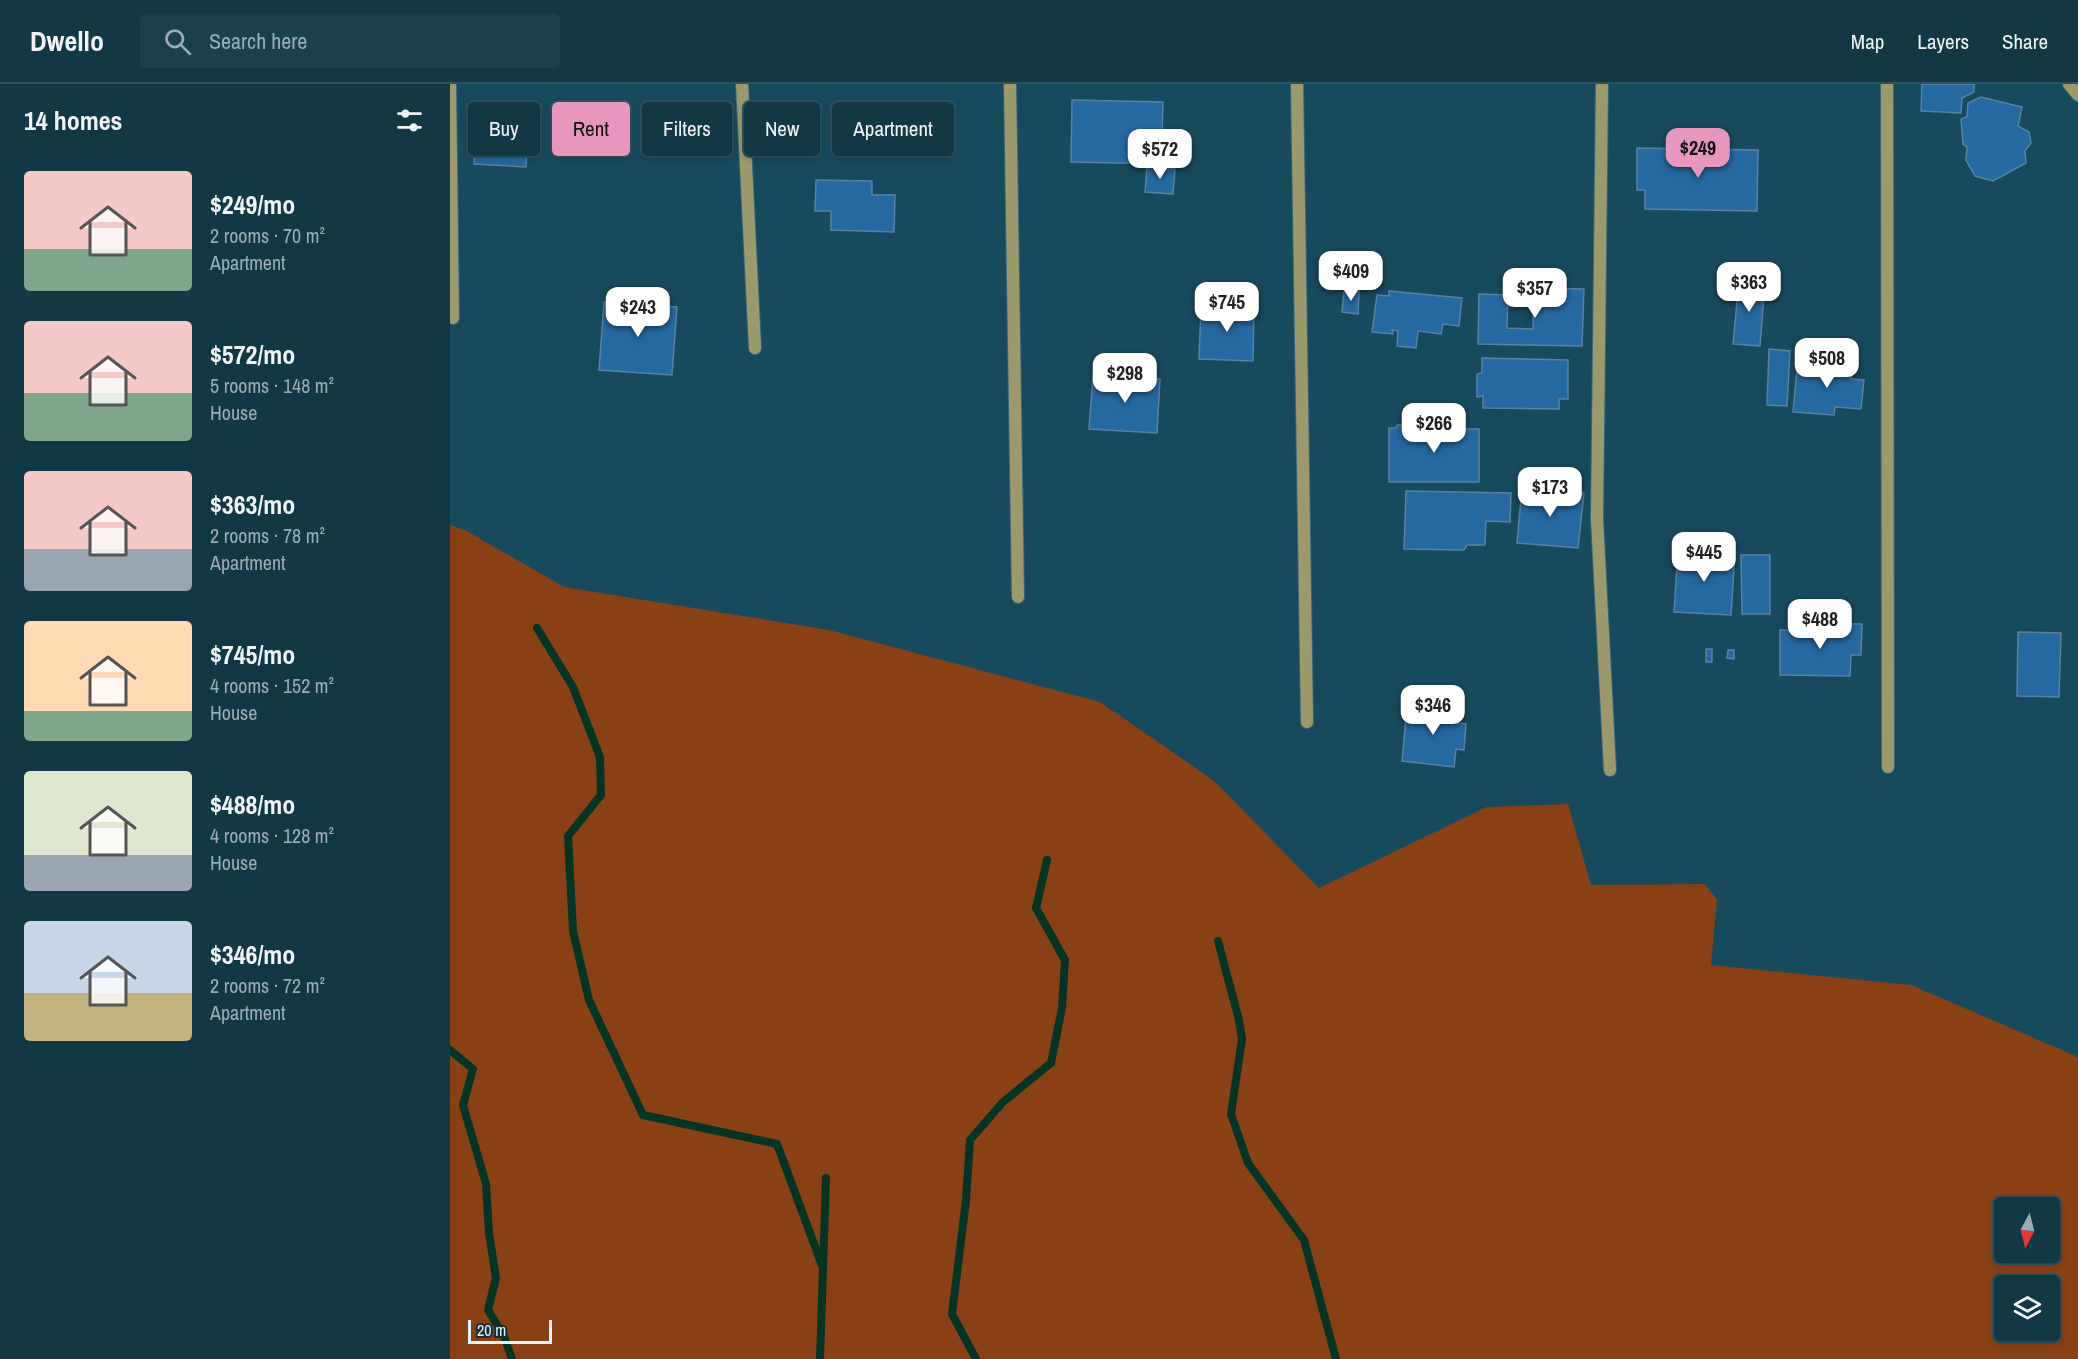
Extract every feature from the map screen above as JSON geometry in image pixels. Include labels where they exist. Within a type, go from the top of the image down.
[{"type":"street","points":[[450,84],[453,318]]},
{"type":"street","points":[[742,84],[755,348]]},
{"type":"street","points":[[1010,84],[1018,597]]},
{"type":"street","points":[[1297,84],[1307,722]]},
{"type":"street","points":[[1602,84],[1597,519],[1610,770]]},
{"type":"street","points":[[1887,84],[1888,767]]},
{"type":"street","points":[[2069,84],[2078,95]]},
{"type":"shaded area","points":[[450,525],[465,530],[564,587],[829,630],[1100,702],[1213,780],[1319,888],[1487,807],[1568,804],[1591,885],[1705,884],[1717,900],[1711,965],[1911,985],[2078,1057],[2078,1359],[450,1359]]},
{"type":"building","points":[[1922,84],[1974,84],[1974,92],[1962,98],[1961,113],[1921,111]]},
{"type":"building","points":[[1981,97],[2022,107],[2018,126],[2029,132],[2031,143],[2025,151],[2026,163],[1993,181],[1975,176],[1966,160],[1967,147],[1963,144],[1961,119],[1967,117],[1968,103]]},
{"type":"building","points":[[1072,100],[1163,102],[1161,164],[1071,162]]},
{"type":"building","points":[[1637,148],[1758,150],[1757,211],[1645,209],[1645,190],[1637,190]]},
{"type":"building","points":[[475,156],[527,156],[526,167],[474,164]]},
{"type":"building","points":[[1147,167],[1175,169],[1173,194],[1145,192]]},
{"type":"building","points":[[816,180],[872,181],[872,195],[895,195],[894,232],[831,230],[831,211],[815,211]]},
{"type":"building","points":[[1739,280],[1765,282],[1760,346],[1733,344]]},
{"type":"building","points":[[1534,288],[1584,289],[1582,346],[1478,344],[1479,294],[1508,295],[1507,328],[1533,329]]},
{"type":"building","points":[[1344,290],[1359,292],[1358,314],[1342,312]]},
{"type":"building","points":[[1389,291],[1462,298],[1459,326],[1443,324],[1441,334],[1418,331],[1416,348],[1397,346],[1398,331],[1392,330],[1393,334],[1372,332],[1377,295],[1389,296]]},
{"type":"building","points":[[604,302],[677,307],[672,375],[599,370]]},
{"type":"building","points":[[1201,306],[1254,307],[1253,361],[1199,359]]},
{"type":"building","points":[[1769,349],[1790,351],[1787,406],[1767,405]]},
{"type":"building","points":[[1482,358],[1568,360],[1568,399],[1559,399],[1559,409],[1483,408],[1483,396],[1477,397],[1477,374],[1482,373]]},
{"type":"building","points":[[1833,360],[1847,361],[1852,370],[1851,379],[1864,380],[1861,409],[1835,407],[1834,415],[1793,412],[1797,368],[1823,370]]},
{"type":"building","points":[[1093,375],[1160,379],[1157,433],[1089,429]]},
{"type":"building","points":[[1397,425],[1461,425],[1461,429],[1479,429],[1479,482],[1389,482],[1389,428],[1396,428]]},
{"type":"building","points":[[1522,487],[1584,493],[1578,548],[1517,543]]},
{"type":"building","points":[[1406,491],[1511,493],[1510,522],[1486,521],[1485,545],[1467,545],[1464,550],[1404,549]]},
{"type":"building","points":[[1678,551],[1735,554],[1731,615],[1674,612]]},
{"type":"building","points":[[1741,555],[1770,555],[1770,614],[1742,614]]},
{"type":"building","points":[[1827,623],[1862,624],[1861,655],[1851,655],[1850,676],[1780,675],[1780,630],[1826,631]]},
{"type":"building","points":[[2018,632],[2061,633],[2059,697],[2017,696]]},
{"type":"building","points":[[1706,649],[1712,649],[1712,662],[1706,662]]},
{"type":"building","points":[[1728,650],[1734,650],[1734,659],[1727,658]]},
{"type":"building","points":[[1407,706],[1460,711],[1458,723],[1466,724],[1464,750],[1456,749],[1454,767],[1402,761]]},
{"type":"waterway","points":[[537,628],[573,687],[600,757],[601,795],[568,836],[573,931],[589,1000],[643,1115],[777,1144],[823,1268]]},
{"type":"waterway","points":[[976,1359],[952,1314],[966,1200],[970,1140],[1003,1102],[1051,1063],[1062,1008],[1065,960],[1036,908],[1047,860]]},
{"type":"waterway","points":[[1218,941],[1242,1039],[1231,1114],[1248,1163],[1304,1240],[1336,1359]]},
{"type":"waterway","points":[[450,1050],[473,1069],[463,1105],[486,1184],[489,1233],[496,1278],[488,1310],[504,1336],[512,1359]]},
{"type":"waterway","points":[[820,1359],[826,1178]]}]
